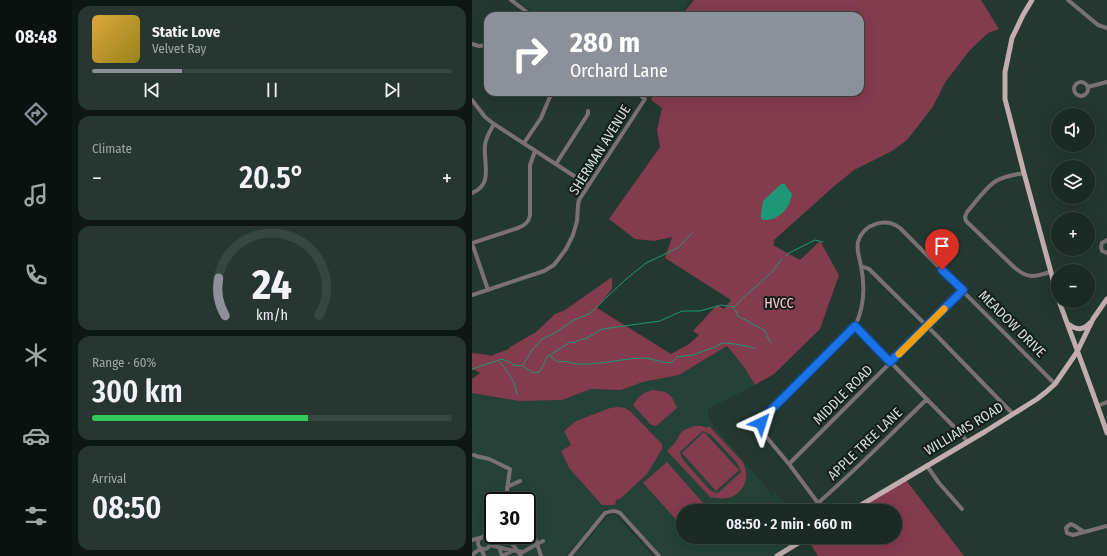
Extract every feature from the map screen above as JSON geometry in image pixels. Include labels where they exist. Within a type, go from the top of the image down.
[{"type":"main road","points":[[1032,0],[1012,38],[1004,88],[1007,108],[1051,275]]},
{"type":"main road","name":"WILLIAMS ROAD","points":[[863,504],[1013,414],[1046,392],[1055,384],[1077,352],[1093,319],[1107,298]]},
{"type":"main road","points":[[1062,308],[1107,433]]},
{"type":"main road","points":[[1068,324],[1075,329],[1082,329],[1093,319]]},
{"type":"main road","points":[[777,556],[797,544]]},
{"type":"street","points":[[511,0],[527,12]]},
{"type":"street","points":[[1068,0],[1098,25],[1107,28]]},
{"type":"street","points":[[472,44],[484,45]]},
{"type":"street","points":[[1088,87],[1107,82]]},
{"type":"street","points":[[524,143],[541,118],[550,96]]},
{"type":"street","name":"SHERMAN AVENUE","points":[[472,295],[544,271],[554,265],[566,249],[573,235],[577,221],[579,200],[645,99],[641,96]]},
{"type":"street","points":[[472,100],[485,117],[494,124],[588,185]]},
{"type":"street","points":[[556,164],[588,114],[588,111]]},
{"type":"street","points":[[472,193],[481,188],[484,183],[486,172],[486,140],[494,124]]},
{"type":"street","points":[[488,290],[472,243],[518,228],[528,222],[530,216],[530,165],[535,151]]},
{"type":"street","points":[[1024,173],[1003,178],[994,183],[967,212],[965,217],[966,221],[1022,273],[1033,277],[1050,272]]},
{"type":"street","name":"MEADOW DRIVE","points":[[818,504],[789,464],[763,433],[761,421],[855,326],[862,309],[863,282],[858,246],[861,236],[870,226],[879,223],[887,223],[900,228],[1055,384]]},
{"type":"street","points":[[1107,240],[1101,245],[1101,249],[1107,257]]},
{"type":"street","points":[[861,266],[869,269],[1013,414]]},
{"type":"street","name":"MIDDLE ROAD","points":[[789,464],[963,290]]},
{"type":"street","points":[[855,326],[967,441]]},
{"type":"street","name":"APPLE TREE LANE","points":[[818,504],[849,476],[927,399]]},
{"type":"street","points":[[1097,406],[1107,402]]},
{"type":"street","points":[[474,455],[491,460],[496,464],[510,469],[506,492]]},
{"type":"street","points":[[927,466],[939,483],[962,509]]},
{"type":"street","points":[[507,487],[520,481]]},
{"type":"street","points":[[570,556],[605,513],[612,511],[620,513],[659,556]]},
{"type":"street","points":[[1084,532],[1107,526]]},
{"type":"street","points":[[472,535],[481,548],[484,556]]},
{"type":"street","points":[[475,540],[483,537],[487,538],[490,540],[490,545]]},
{"type":"street","points":[[536,541],[541,556]]},
{"type":"street","points":[[490,545],[501,549],[523,552],[543,541]]},
{"type":"street","points":[[512,544],[521,556]]},
{"type":"street","points":[[472,555],[481,548],[486,549],[490,545]]},
{"type":"street","points":[[501,549],[502,556],[513,551]]},
{"type":"street","points":[[497,555],[501,549]]},
{"type":"shaded area","points":[[518,0],[687,0],[686,7],[682,12],[534,12]]},
{"type":"shaded area","points":[[781,184],[785,184],[792,194],[789,205],[783,212],[772,219],[761,219],[763,201]]},
{"type":"shaded area","points":[[727,346],[744,367],[755,385],[708,409],[709,420],[772,496],[776,493],[785,504],[676,504],[676,544],[792,544],[772,556],[662,556],[618,510],[607,509],[566,556],[472,556],[472,393],[519,401],[561,400],[591,389],[621,390],[643,382],[679,375]]},
{"type":"shaded area","points":[[615,515],[653,556],[575,556],[607,516]]},
{"type":"green space","name":"HVCC","points":[[694,0],[981,0],[999,29],[988,33],[970,50],[946,81],[932,108],[907,140],[892,151],[854,170],[773,241],[775,242],[773,245],[800,260],[820,241],[839,275],[820,329],[774,374],[755,385],[744,367],[727,346],[679,375],[643,382],[621,390],[591,389],[562,400],[519,401],[472,393],[472,379],[480,373],[472,370],[472,353],[490,356],[509,349],[536,332],[555,314],[565,310],[612,277],[612,289],[597,308],[671,354],[689,344],[699,335],[693,331],[717,305],[724,309],[731,300],[665,258],[672,237],[654,241],[635,239],[609,219],[660,147],[657,130],[662,108],[651,100],[653,96],[864,96],[864,12],[684,12]]},
{"type":"green space","points":[[653,390],[669,394],[677,408],[656,426],[651,425],[633,405],[641,395]]},
{"type":"green space","points":[[610,408],[625,408],[630,411],[662,444],[662,449],[647,474],[620,499],[616,500],[615,505],[602,505],[569,468],[561,451],[571,445],[564,431],[576,421]]},
{"type":"green space","points":[[694,426],[702,426],[707,428],[709,426],[742,461],[745,469],[745,484],[736,495],[721,499],[713,497],[712,499],[667,451],[684,430]],"holes":[[[703,431],[711,435],[737,463],[741,472],[718,493],[709,489],[684,461],[680,452]]]},
{"type":"green space","points":[[704,432],[739,470],[716,491],[682,453]]},
{"type":"green space","points":[[667,462],[703,503],[676,504],[676,520],[643,483]]},
{"type":"green space","points":[[906,480],[964,556],[818,556],[810,544],[902,544],[902,504],[867,504]]},
{"type":"waterway","points":[[523,365],[532,350],[542,339],[555,333],[574,320],[589,314],[625,280],[646,263],[679,247],[692,233]]},
{"type":"waterway","points":[[786,256],[815,240],[823,242]]},
{"type":"waterway","points":[[472,369],[502,359],[512,363],[513,365],[523,366],[533,373],[539,372],[547,357],[570,342],[573,343],[585,339],[602,329],[660,321],[682,311],[700,311],[721,305],[734,307],[772,272],[782,259]]},
{"type":"waterway","points":[[734,307],[738,316],[764,330],[771,343]]},
{"type":"waterway","points":[[549,355],[558,362],[564,361],[577,364],[645,358],[670,363],[677,357],[693,355],[722,343],[755,348]]},
{"type":"waterway","points":[[500,362],[513,381],[517,394]]},
{"type":"slow traffic","points":[[899,354],[944,309]]},
{"type":"route","points":[[761,423],[763,418],[855,326],[890,362],[963,290],[942,270]]}]
